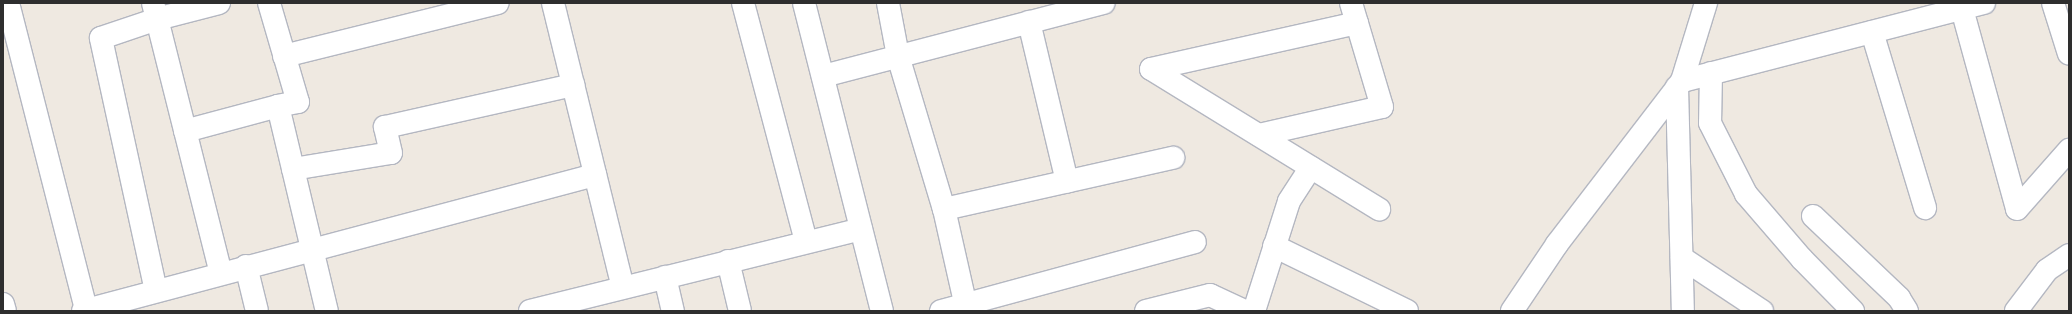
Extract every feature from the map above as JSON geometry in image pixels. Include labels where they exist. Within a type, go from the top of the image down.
[{"type":"street","points":[[8,3],[85,311],[144,299],[246,266],[313,250],[594,175]]},
{"type":"street","points":[[144,299],[101,38],[155,11],[219,3]]},
{"type":"street","points":[[185,131],[298,102],[269,3]]},
{"type":"street","points":[[284,56],[454,8],[498,3]]},
{"type":"street","points":[[553,3],[622,288]]},
{"type":"street","points":[[743,3],[806,242]]},
{"type":"street","points":[[804,3],[882,311]]},
{"type":"street","points":[[888,3],[898,56],[944,209],[966,308]]},
{"type":"street","points":[[823,76],[1104,3]]},
{"type":"street","points":[[1683,311],[1680,84],[1706,3]]},
{"type":"street","points":[[1512,311],[1557,244],[1680,84],[1711,73],[1984,3]]},
{"type":"street","points":[[2053,3],[2069,54]]},
{"type":"street","points":[[1962,8],[2017,209],[2069,150]]},
{"type":"street","points":[[155,11],[221,274]]},
{"type":"street","points":[[1259,135],[1382,107],[1354,13],[1151,69],[1379,209]]},
{"type":"street","points":[[1029,22],[1067,182]]},
{"type":"street","points":[[1872,32],[1925,208]]},
{"type":"street","points":[[1711,73],[1710,123],[1746,194],[1802,259],[1853,311]]},
{"type":"street","points":[[293,170],[391,153],[385,127],[573,85]]},
{"type":"street","points":[[278,106],[328,311]]},
{"type":"street","points":[[944,209],[1173,158]]},
{"type":"street","points":[[1254,311],[1289,201],[1311,167]]},
{"type":"street","points":[[1813,216],[1899,298],[1907,311]]},
{"type":"street","points":[[532,311],[861,229]]},
{"type":"street","points":[[941,311],[966,308],[1196,242]]},
{"type":"street","points":[[1274,246],[1407,311]]},
{"type":"street","points":[[2016,311],[2047,270],[2069,255]]},
{"type":"street","points":[[1682,258],[1762,311]]},
{"type":"street","points":[[728,261],[740,311]]},
{"type":"street","points":[[246,266],[257,311]]},
{"type":"street","points":[[665,277],[673,311]]},
{"type":"street","points":[[1146,311],[1210,295],[1245,311]]},
{"type":"street","points":[[3,304],[5,311]]}]
